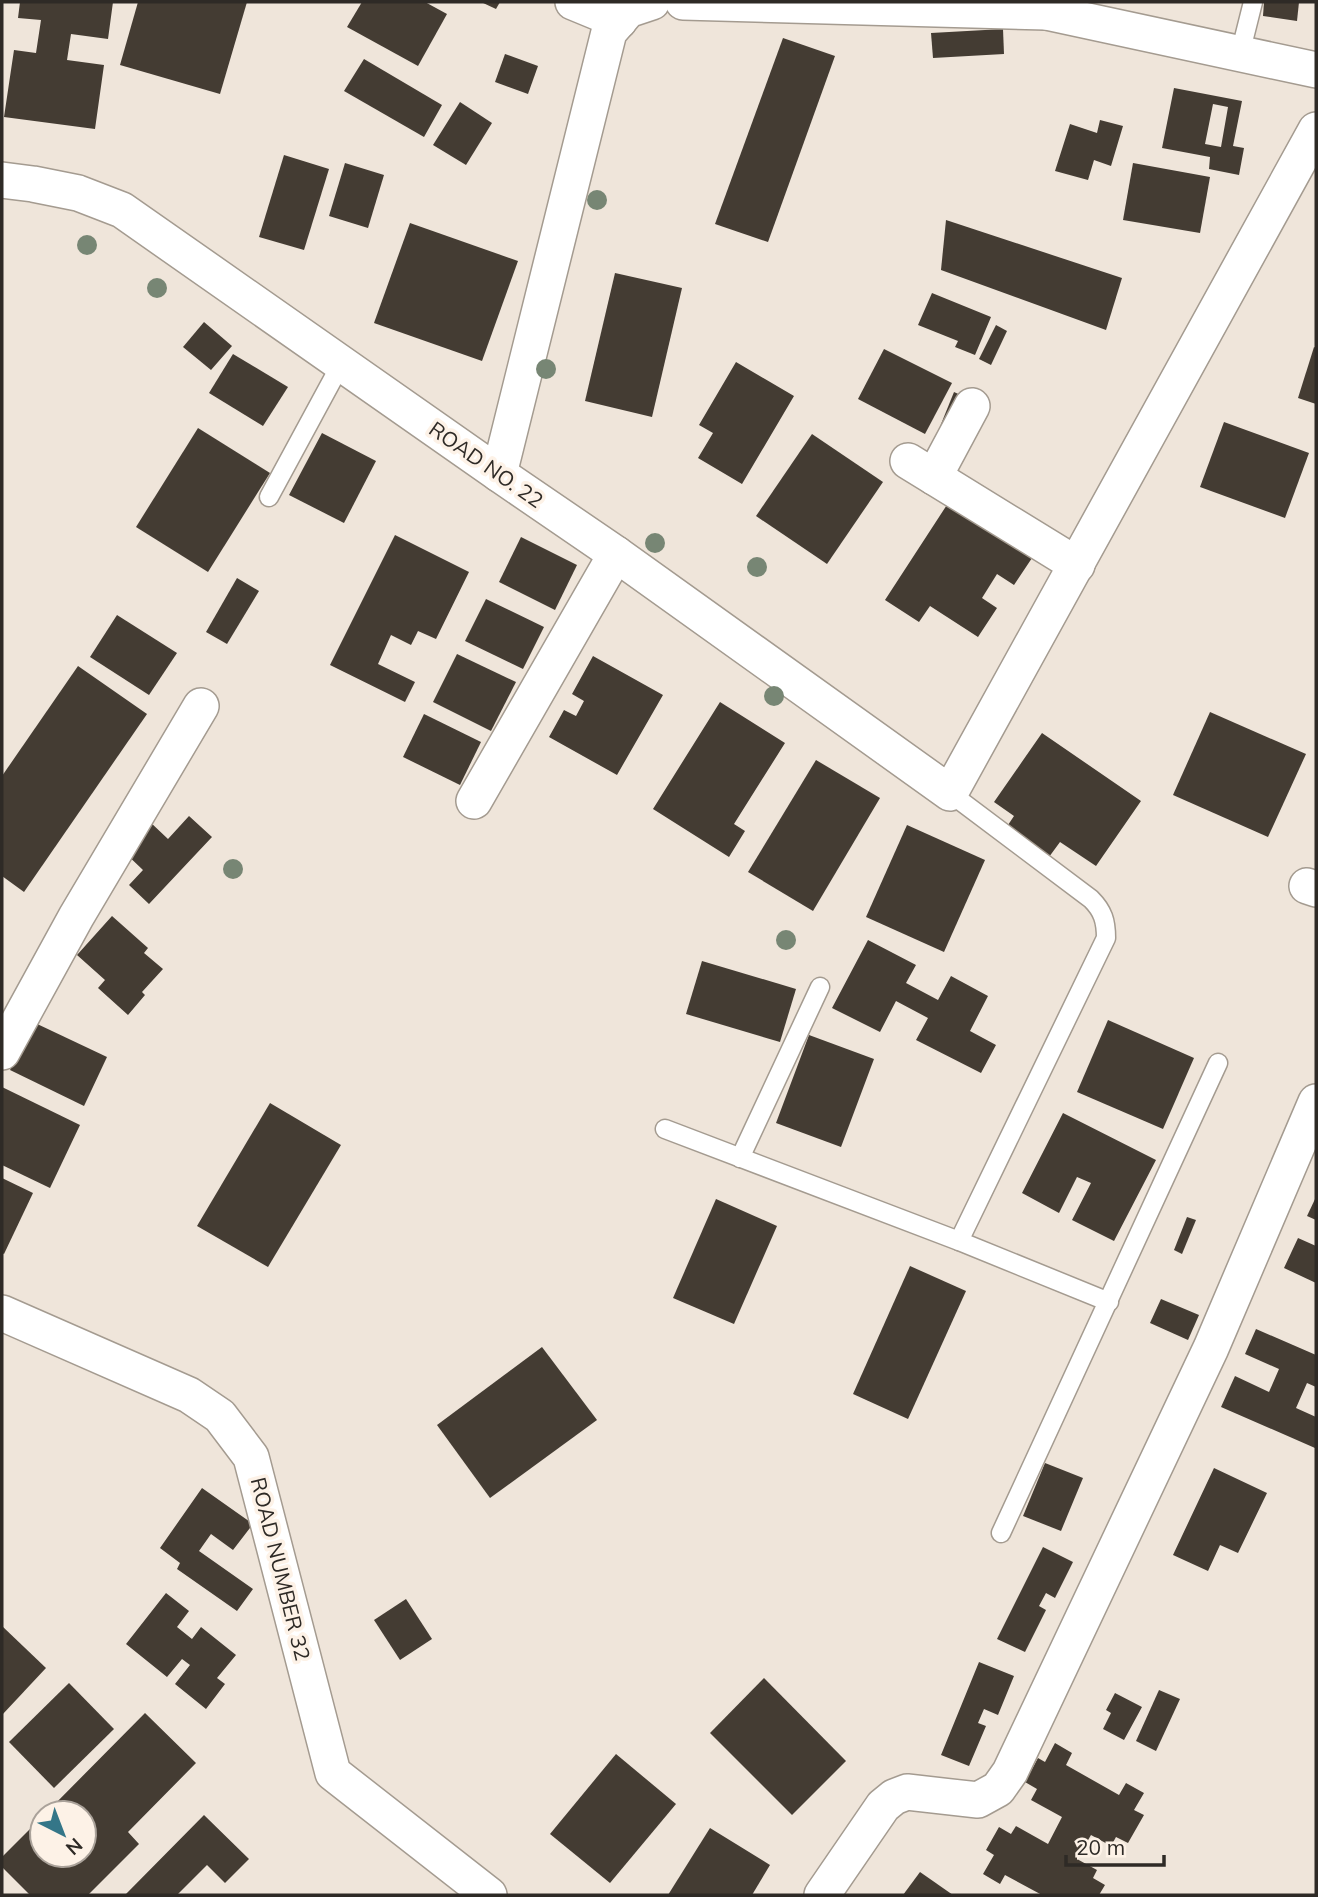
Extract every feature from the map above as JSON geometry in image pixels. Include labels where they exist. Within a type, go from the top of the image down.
[{"type":"street","points":[[573,2],[618,20]]},
{"type":"street","points":[[499,474],[609,32],[628,10],[652,2]]},
{"type":"street","points":[[682,2],[1046,7],[1316,70]]},
{"type":"street","points":[[950,793],[1316,130]]},
{"type":"street","name":"ROAD NO. 22","points":[[2,180],[78,193],[122,210],[617,554],[950,793]]},
{"type":"street","points":[[972,406],[921,469],[1077,565]]},
{"type":"street","points":[[474,801],[617,554]]},
{"type":"street","points":[[2,1052],[76,917],[201,706]]},
{"type":"street","points":[[822,1895],[883,1806],[894,1797],[907,1792],[978,1800],[998,1789],[1010,1772],[1211,1348],[1316,1102]]},
{"type":"street","name":"ROAD NUMBER 32","points":[[2,1313],[189,1395],[220,1416],[251,1457],[332,1773],[489,1895]]},
{"type":"lane","points":[[1240,54],[1253,2]]},
{"type":"lane","points":[[269,497],[341,364]]},
{"type":"lane","points":[[950,793],[1091,899],[1101,909],[1106,922],[1106,938],[959,1241]]},
{"type":"lane","points":[[740,1158],[820,987]]},
{"type":"lane","points":[[1001,1533],[1217,1063]]},
{"type":"lane","points":[[665,1129],[959,1241],[1109,1302]]},
{"type":"building","points":[[20,2],[113,2],[108,39],[71,34],[67,60],[104,65],[95,129],[4,117],[14,50],[36,53],[41,20],[18,18]]},
{"type":"building","points":[[138,2],[247,2],[220,94],[120,65]]},
{"type":"building","points":[[362,2],[425,2],[447,14],[418,66],[347,27]]},
{"type":"building","points":[[481,2],[500,2],[496,9]]},
{"type":"building","points":[[1264,2],[1299,2],[1297,21],[1263,16]]},
{"type":"building","points":[[1003,29],[1004,54],[933,58],[931,33]]},
{"type":"building","points":[[783,38],[835,56],[768,242],[715,224]]},
{"type":"building","points":[[505,54],[538,66],[528,94],[495,82]]},
{"type":"building","points":[[364,59],[442,105],[424,137],[344,91]]},
{"type":"building","points":[[1174,88],[1242,101],[1233,146],[1244,148],[1239,175],[1209,169],[1210,157],[1162,148]],"holes":[[[1213,104],[1228,107],[1221,147],[1205,144]]]},
{"type":"building","points":[[460,102],[492,123],[466,165],[433,145]]},
{"type":"building","points":[[1100,120],[1123,126],[1111,166],[1094,160],[1088,180],[1055,171],[1070,124],[1097,133]]},
{"type":"building","points":[[284,155],[329,169],[304,250],[259,237]]},
{"type":"building","points":[[345,163],[384,175],[368,228],[329,216]]},
{"type":"building","points":[[1133,163],[1210,177],[1200,233],[1123,220]]},
{"type":"building","points":[[946,220],[1122,278],[1106,330],[941,270]]},
{"type":"building","points":[[410,223],[518,261],[482,361],[374,323]]},
{"type":"building","points":[[615,273],[682,288],[652,417],[585,401]]},
{"type":"building","points":[[932,293],[991,317],[975,355],[955,347],[958,341],[918,325]]},
{"type":"building","points":[[204,322],[232,346],[211,370],[183,347]]},
{"type":"building","points":[[996,325],[1007,331],[991,365],[979,359]]},
{"type":"building","points":[[1314,347],[1316,348],[1316,404],[1298,398]]},
{"type":"building","points":[[884,349],[952,383],[925,434],[858,399]]},
{"type":"building","points":[[233,354],[288,387],[263,426],[209,393]]},
{"type":"building","points":[[736,362],[794,396],[742,484],[698,458],[713,433],[699,425]]},
{"type":"building","points":[[954,392],[967,398],[933,444]]},
{"type":"building","points":[[1224,422],[1309,453],[1285,518],[1200,487]]},
{"type":"building","points":[[198,428],[270,473],[208,572],[136,527]]},
{"type":"building","points":[[322,433],[376,461],[344,523],[289,495]]},
{"type":"building","points":[[812,434],[883,482],[827,564],[756,516]]},
{"type":"building","points":[[954,494],[1038,549],[1014,585],[997,574],[982,598],[997,608],[978,637],[930,606],[919,622],[885,600]]},
{"type":"building","points":[[395,535],[469,572],[436,639],[418,631],[411,645],[391,635],[378,664],[415,682],[405,702],[330,665]]},
{"type":"building","points":[[521,537],[577,565],[555,610],[499,582]]},
{"type":"building","points":[[237,578],[259,591],[227,644],[206,632]]},
{"type":"building","points":[[486,599],[544,627],[523,669],[465,641]]},
{"type":"building","points":[[117,615],[177,653],[149,695],[90,657]]},
{"type":"building","points":[[457,654],[516,682],[491,731],[433,702]]},
{"type":"building","points":[[593,656],[663,695],[617,775],[549,737],[564,710],[576,716],[584,701],[572,694]]},
{"type":"building","points":[[78,666],[147,714],[24,892],[2,876],[2,776]]},
{"type":"building","points":[[720,702],[785,743],[734,824],[745,831],[729,857],[653,809]]},
{"type":"building","points":[[1210,712],[1306,754],[1268,837],[1173,795]]},
{"type":"building","points":[[424,714],[481,742],[460,785],[403,757]]},
{"type":"building","points":[[1042,733],[1141,801],[1096,866],[1060,842],[1049,857],[1006,828],[1014,816],[994,802]]},
{"type":"building","points":[[816,760],[880,798],[813,911],[748,872]]},
{"type":"building","points":[[189,816],[212,837],[149,904],[129,885],[143,870],[122,850],[149,821],[168,839]]},
{"type":"building","points":[[907,825],[985,860],[944,952],[866,917]]},
{"type":"building","points":[[112,916],[148,948],[144,953],[163,969],[142,992],[145,995],[128,1015],[98,988],[105,980],[77,955]]},
{"type":"building","points":[[868,940],[916,965],[906,983],[938,1000],[951,976],[988,996],[970,1031],[996,1045],[981,1073],[916,1040],[928,1018],[896,1001],[880,1032],[832,1008]]},
{"type":"building","points":[[702,961],[796,989],[780,1042],[686,1014]]},
{"type":"building","points":[[1108,1020],[1194,1058],[1163,1129],[1077,1092]]},
{"type":"building","points":[[33,1022],[107,1057],[84,1106],[10,1070]]},
{"type":"building","points":[[809,1035],[874,1059],[841,1147],[776,1123]]},
{"type":"building","points":[[2,1087],[80,1125],[50,1188],[2,1165]]},
{"type":"building","points":[[270,1103],[341,1145],[268,1267],[197,1226]]},
{"type":"building","points":[[1063,1113],[1156,1160],[1114,1241],[1072,1220],[1091,1183],[1077,1177],[1059,1213],[1022,1193]]},
{"type":"building","points":[[2,1178],[33,1193],[4,1254],[2,1253]]},
{"type":"building","points":[[1316,1197],[1316,1220],[1307,1216]]},
{"type":"building","points":[[716,1199],[777,1226],[734,1324],[673,1298]]},
{"type":"building","points":[[1187,1217],[1196,1220],[1182,1254],[1174,1250]]},
{"type":"building","points":[[1298,1238],[1316,1246],[1316,1283],[1284,1268]]},
{"type":"building","points":[[910,1266],[966,1291],[908,1419],[853,1394]]},
{"type":"building","points":[[1161,1299],[1199,1315],[1188,1340],[1150,1323]]},
{"type":"building","points":[[1256,1329],[1316,1355],[1316,1387],[1307,1383],[1296,1408],[1316,1417],[1315,1448],[1221,1407],[1235,1376],[1269,1392],[1279,1369],[1245,1354]]},
{"type":"building","points":[[542,1347],[597,1420],[490,1498],[437,1425]]},
{"type":"building","points":[[1045,1463],[1083,1478],[1061,1531],[1023,1516]]},
{"type":"building","points":[[1214,1468],[1267,1493],[1238,1553],[1220,1545],[1208,1571],[1173,1555]]},
{"type":"building","points":[[202,1488],[253,1524],[233,1550],[211,1534],[199,1551],[253,1589],[237,1611],[177,1569],[180,1563],[160,1548]]},
{"type":"building","points":[[1043,1547],[1073,1562],[1055,1598],[1046,1593],[1039,1606],[1046,1610],[1025,1652],[997,1639]]},
{"type":"building","points":[[166,1593],[189,1611],[177,1627],[192,1639],[201,1627],[236,1655],[217,1678],[225,1684],[206,1709],[175,1684],[190,1665],[182,1659],[167,1677],[126,1644]]},
{"type":"building","points":[[406,1599],[432,1639],[400,1660],[374,1620]]},
{"type":"building","points":[[2,1626],[46,1668],[2,1715]]},
{"type":"building","points":[[979,1662],[1014,1676],[998,1715],[984,1709],[978,1723],[986,1726],[969,1766],[941,1755]]},
{"type":"building","points":[[764,1678],[846,1761],[792,1815],[710,1733]]},
{"type":"building","points":[[69,1683],[114,1729],[54,1788],[9,1742]]},
{"type":"building","points":[[1159,1690],[1180,1699],[1156,1751],[1136,1741]]},
{"type":"building","points":[[1115,1693],[1142,1707],[1124,1740],[1103,1729],[1111,1713],[1106,1710]]},
{"type":"building","points":[[145,1713],[196,1763],[128,1832],[139,1844],[88,1895],[30,1895],[2,1867],[2,1857],[28,1831],[28,1869],[98,1869],[98,1799],[60,1799]]},
{"type":"building","points":[[1055,1743],[1072,1753],[1066,1765],[1119,1795],[1126,1783],[1144,1793],[1134,1810],[1144,1815],[1128,1843],[1116,1837],[1111,1846],[1091,1835],[1077,1859],[1097,1870],[1093,1878],[1105,1885],[1099,1895],[1042,1895],[1005,1875],[1000,1884],[983,1874],[994,1855],[986,1850],[999,1827],[1011,1834],[1016,1826],[1048,1844],[1062,1817],[1031,1800],[1037,1789],[1025,1782],[1038,1758],[1045,1762]]},
{"type":"building","points":[[616,1754],[676,1804],[610,1883],[550,1834]]},
{"type":"building","points":[[204,1815],[249,1859],[225,1883],[207,1865],[177,1895],[125,1895]]},
{"type":"building","points":[[710,1828],[770,1865],[752,1895],[668,1895]]},
{"type":"building","points":[[920,1872],[953,1895],[903,1895]]}]
